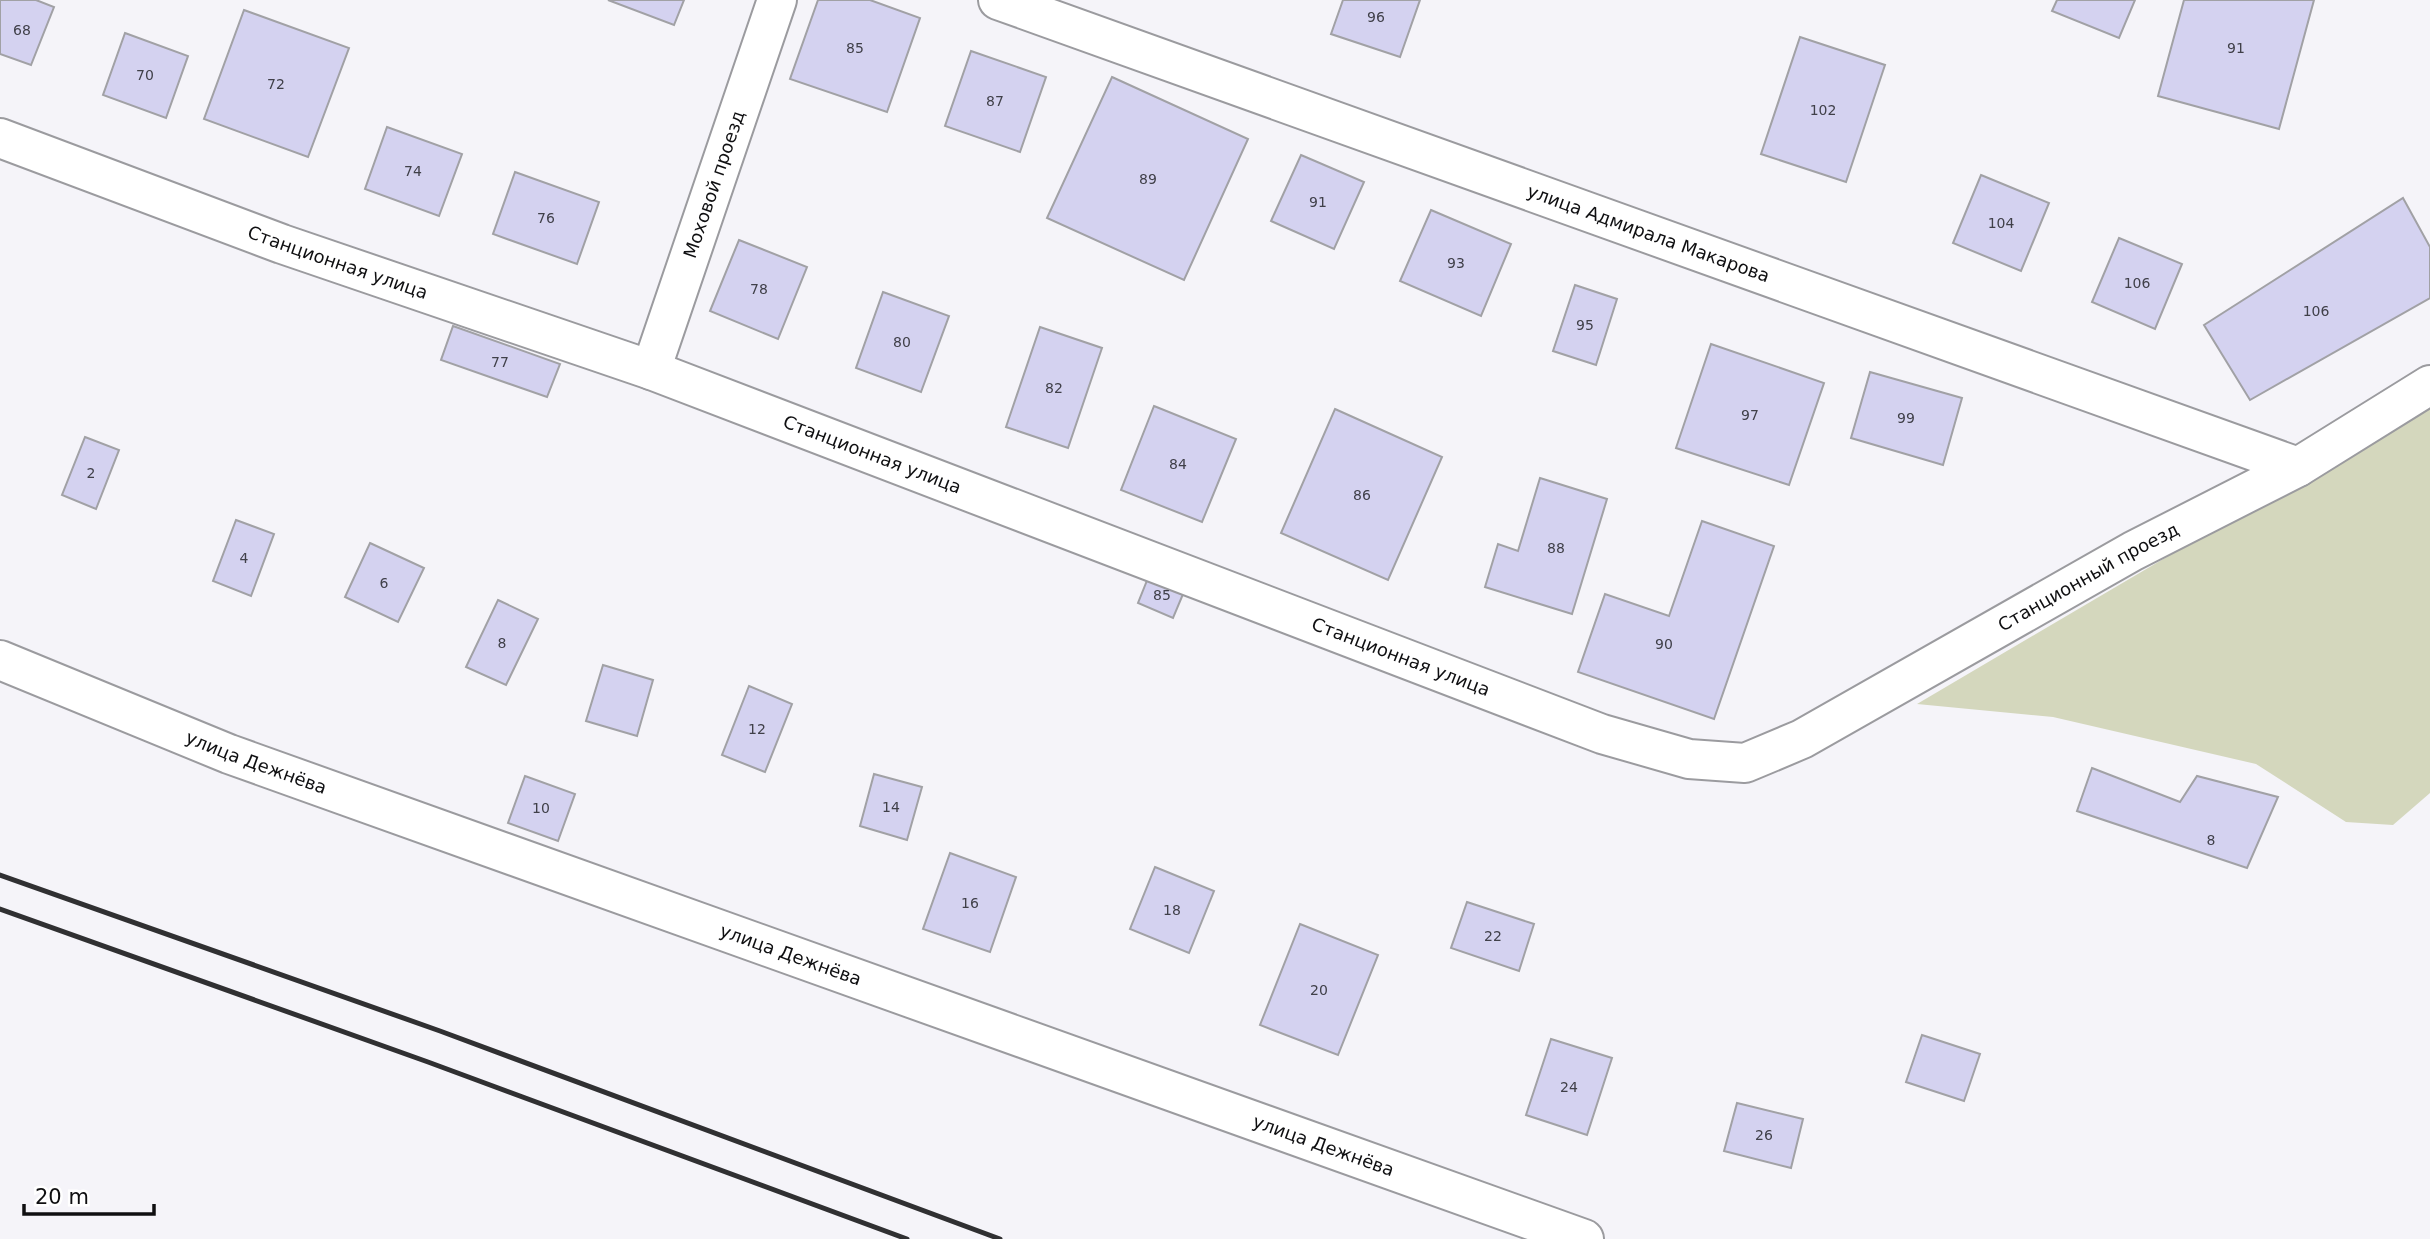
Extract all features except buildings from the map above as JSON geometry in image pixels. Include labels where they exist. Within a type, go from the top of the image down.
[{"type":"street","name":"Моховой проезд","points":[[651,370],[776,0]]},
{"type":"street","name":"улица Адмирала Макарова","points":[[998,0],[2298,467]]},
{"type":"street","name":"Станционная улица","points":[[0,138],[282,244],[651,370],[1602,734],[1689,759],[1745,764]]},
{"type":"street","name":"Станционный проезд","points":[[1745,764],[1802,739],[2133,551],[2298,467],[2430,385]]},
{"type":"street","name":"улица Дежнёва","points":[[0,660],[229,754],[1584,1239]]},
{"type":"green space","points":[[2430,402],[2430,793],[2393,825],[2346,822],[2256,764],[2053,717],[1917,704]]},
{"type":"railway","points":[[0,875],[440,1031],[1000,1239]]},
{"type":"railway","points":[[0,909],[428,1062],[907,1239]]}]
